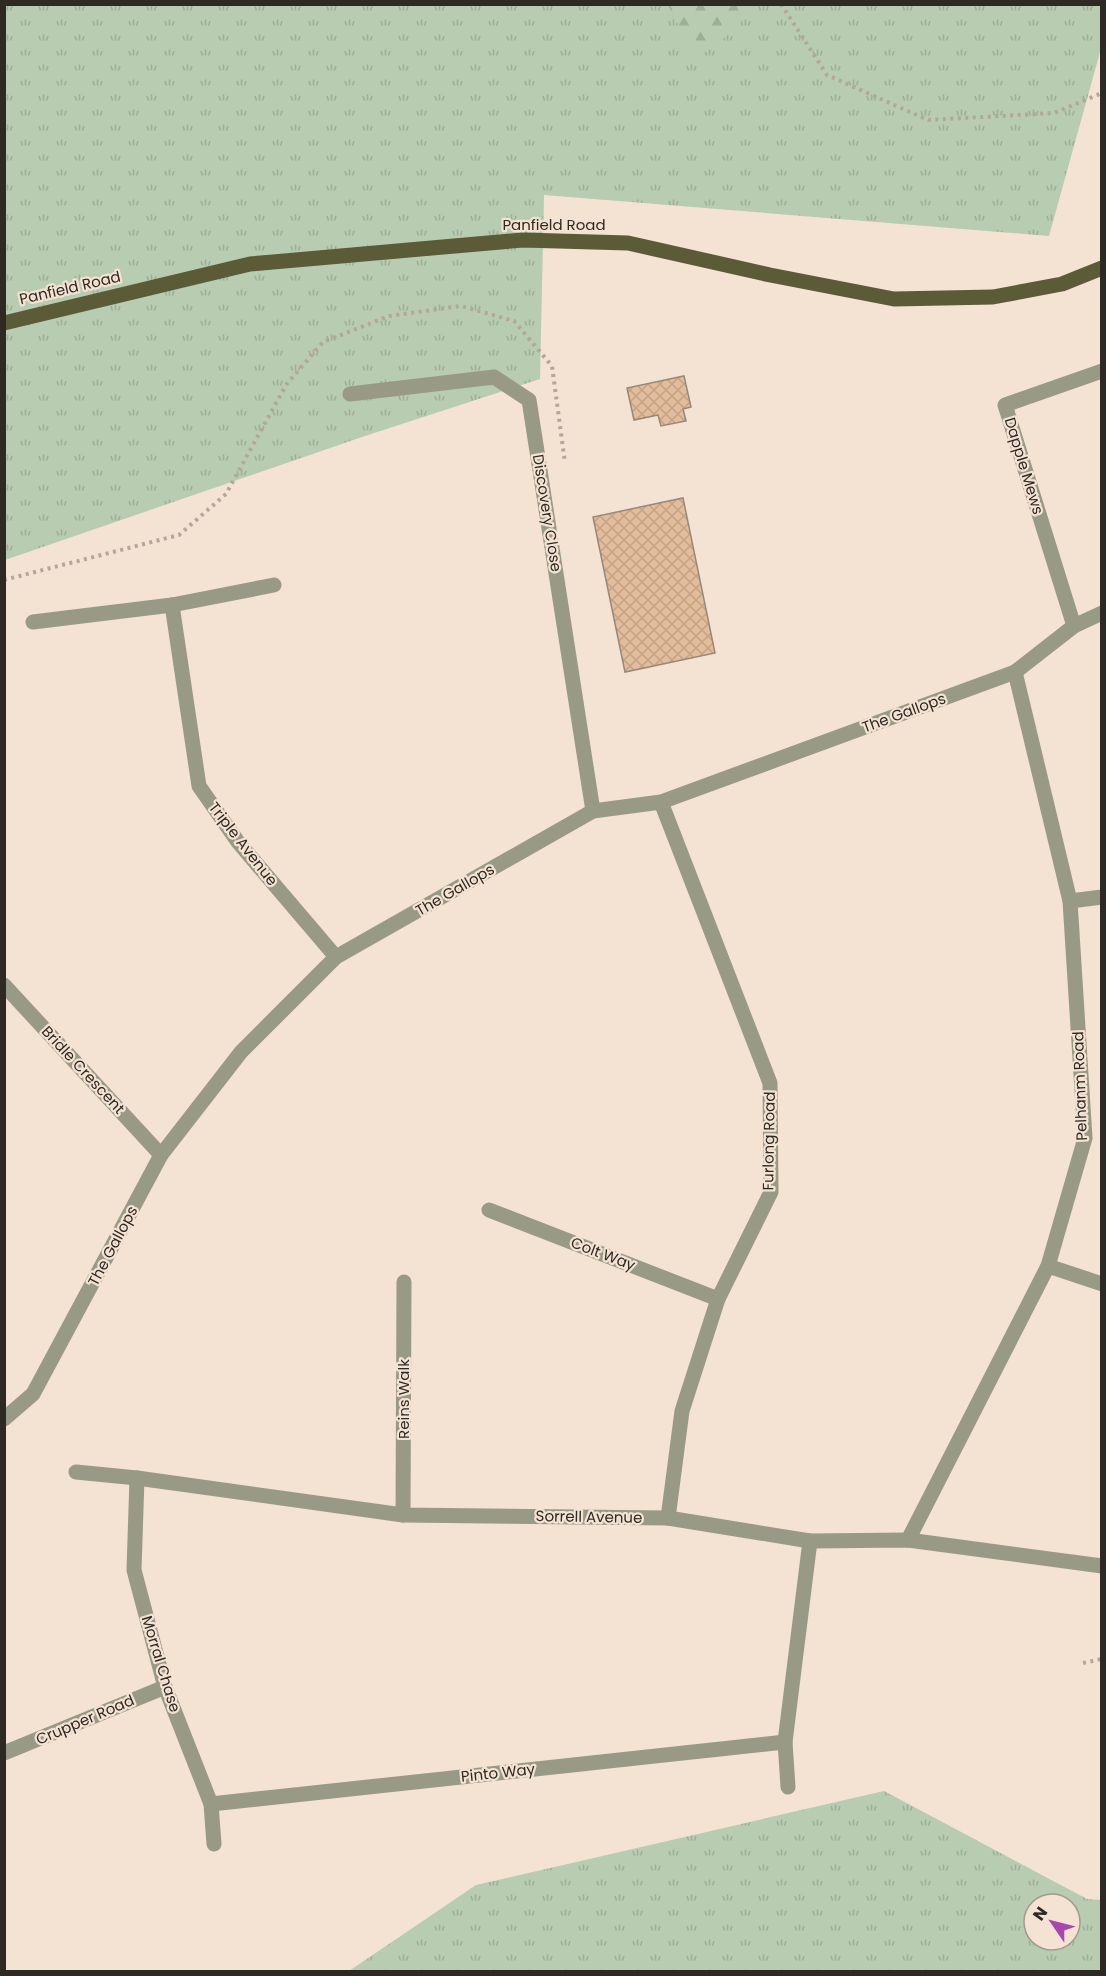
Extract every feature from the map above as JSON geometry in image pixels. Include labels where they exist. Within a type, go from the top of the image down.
[{"type":"main road","name":"Panfield Road","points":[[4,323],[250,264],[523,240],[628,243],[770,275],[894,299],[993,297],[1062,284],[1101,268]]},
{"type":"street","name":"Dapple Mews","points":[[1074,626],[1005,405],[1101,371]]},
{"type":"street","name":"Discovery Close","points":[[350,394],[494,377],[529,400],[593,811]]},
{"type":"street","points":[[33,622],[172,605],[274,585]]},
{"type":"street","name":"Triple Avenue","points":[[172,605],[199,786],[238,842],[336,957]]},
{"type":"street","name":"The Gallops","points":[[4,1419],[33,1394],[161,1155],[241,1052],[336,957],[593,811],[661,802],[1015,672],[1074,626],[1101,613]]},
{"type":"street","name":"Pelhanm Road","points":[[908,1540],[1047,1266],[1085,1138],[1070,901],[1015,672]]},
{"type":"street","name":"Furlong Road","points":[[661,802],[771,1083],[771,1192],[718,1299],[682,1411],[668,1518]]},
{"type":"street","points":[[1070,901],[1101,897]]},
{"type":"street","name":"Bridle Crescent","points":[[4,985],[161,1155]]},
{"type":"street","name":"Colt Way","points":[[489,1210],[718,1299]]},
{"type":"street","points":[[1047,1266],[1101,1284]]},
{"type":"street","name":"Reins Walk","points":[[403,1515],[404,1282]]},
{"type":"street","name":"Sorrell Avenue","points":[[76,1472],[137,1478],[403,1515],[668,1518],[810,1541],[908,1540],[1101,1566]]},
{"type":"street","name":"Morral Chase","points":[[137,1478],[134,1570],[165,1687],[211,1804],[214,1844]]},
{"type":"street","points":[[788,1787],[785,1742],[810,1541]]},
{"type":"street","name":"Crupper Road","points":[[4,1753],[165,1687]]},
{"type":"street","name":"Pinto Way","points":[[211,1804],[785,1742]]},
{"type":"path","points":[[782,4],[827,75],[928,120],[1054,113],[1101,93]]},
{"type":"path","points":[[4,580],[178,535],[226,494],[286,385],[323,342],[389,316],[461,306],[514,321],[552,366],[566,471]]},
{"type":"path","points":[[1083,1663],[1101,1659]]},
{"type":"green space","points":[[1101,4],[1102,45],[1049,236],[544,195],[540,379],[362,437],[5,560],[4,5]]},
{"type":"green space","points":[[668,5],[739,5],[741,25],[696,59]]},
{"type":"green space","points":[[884,1791],[1074,1892],[1022,1892],[1022,1952],[1082,1952],[1082,1896],[1101,1900],[1101,1971],[349,1971],[476,1885]]},
{"type":"building","points":[[684,376],[691,407],[683,409],[686,421],[661,426],[658,415],[634,420],[627,388]]},
{"type":"building","points":[[683,498],[715,653],[625,672],[593,517]]}]
